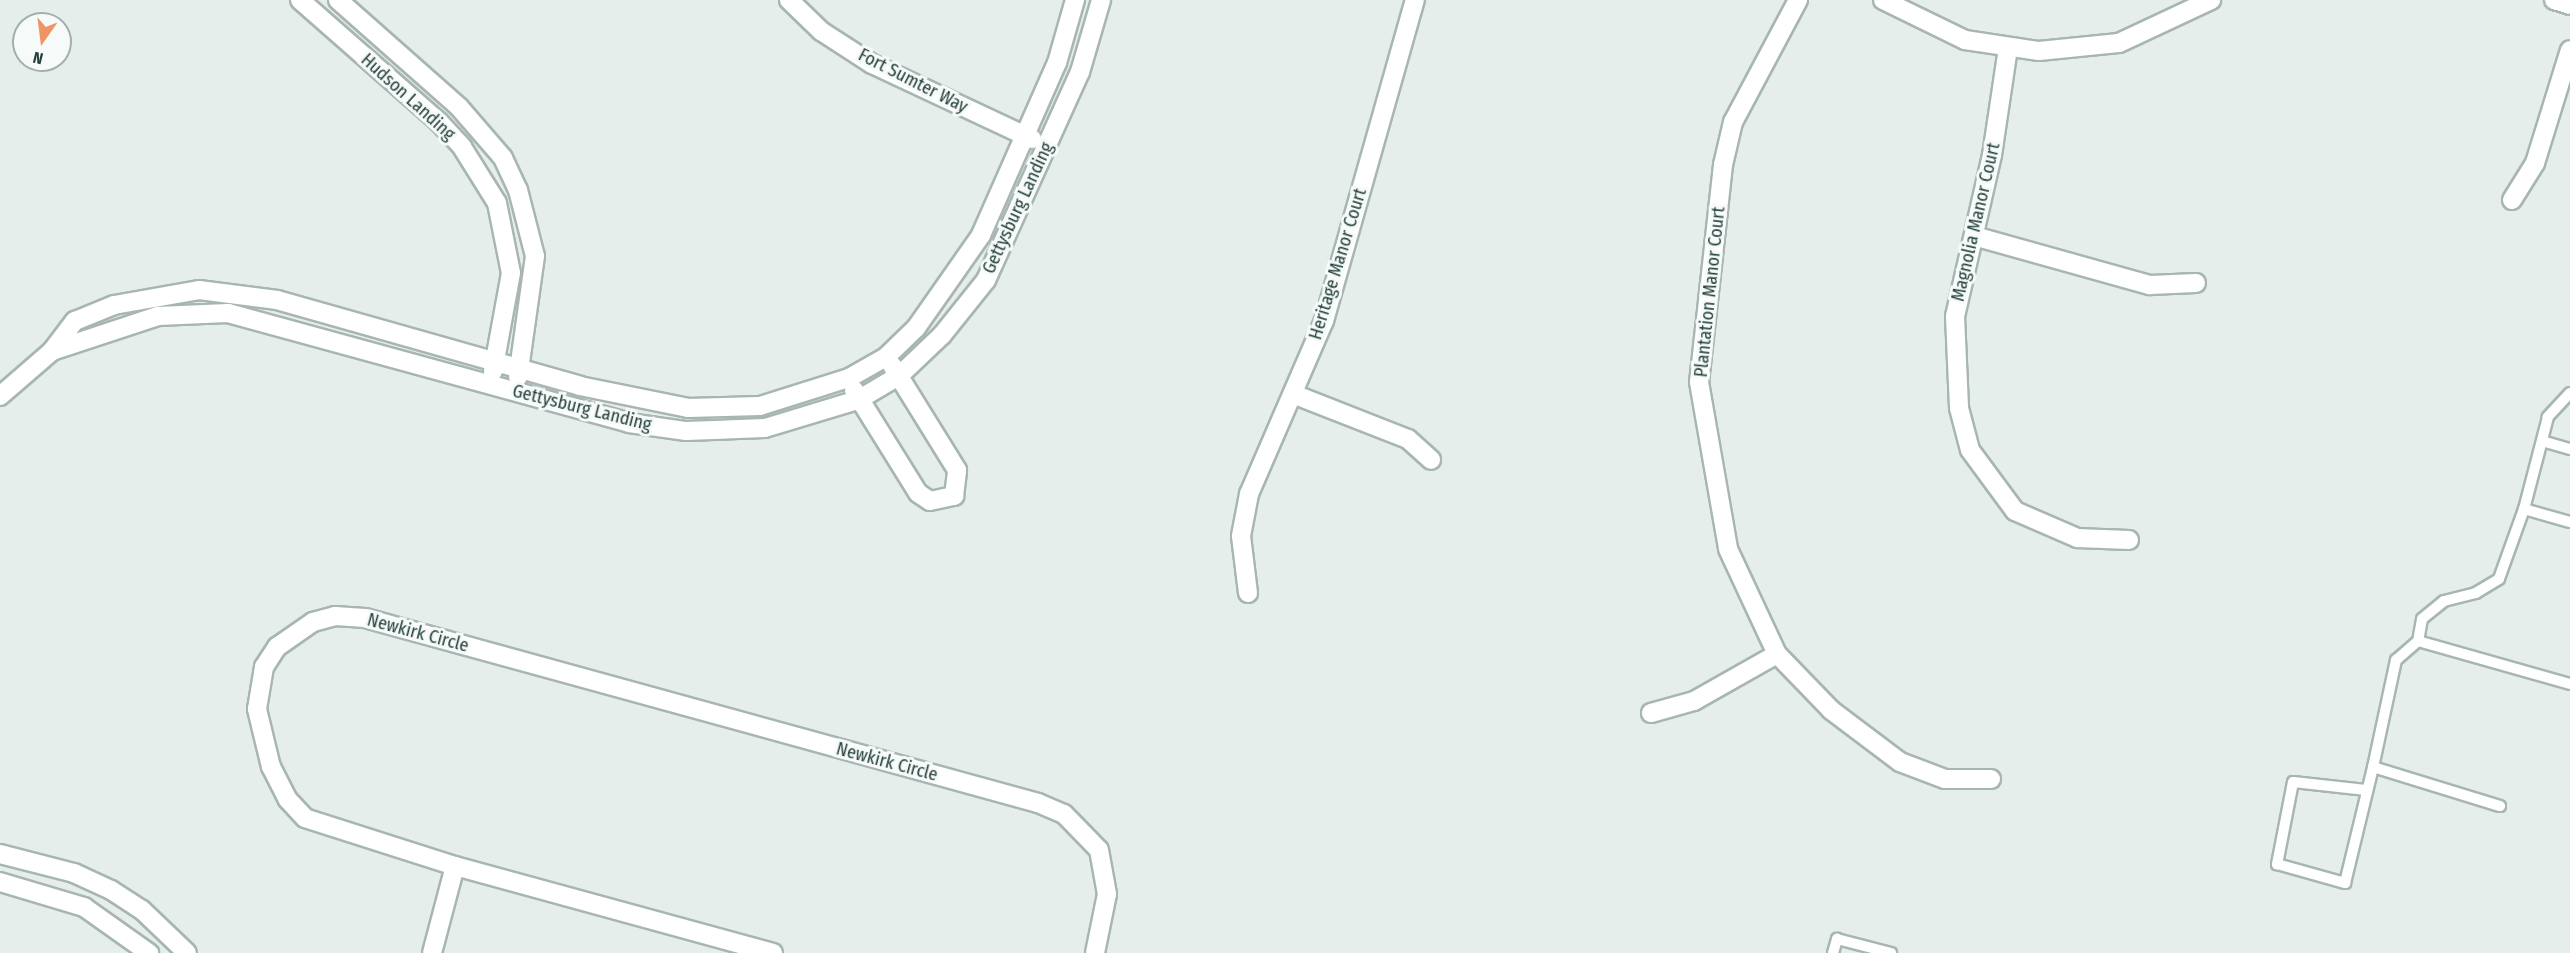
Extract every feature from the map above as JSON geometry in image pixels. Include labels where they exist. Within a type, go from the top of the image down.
[{"type":"street","name":"Hudson Landing","points":[[300,0],[439,122],[469,156],[497,203],[511,273],[491,385]]},
{"type":"street","name":"Hudson Landing","points":[[338,0],[459,107],[503,158],[518,190],[534,256],[515,391]]},
{"type":"street","name":"Fort Sumter Way","points":[[789,0],[821,31],[872,64],[1047,145]]},
{"type":"street","name":"Gettysburg Landing","points":[[0,396],[52,351],[75,321],[114,305],[199,290],[277,300],[495,361],[688,408],[760,406],[849,378],[886,357],[945,292],[981,235],[1023,135],[1057,63],[1075,0]]},
{"type":"street","name":"Gettysburg Landing","points":[[52,351],[158,316],[228,313],[629,423],[686,431],[765,428],[858,400],[900,375],[942,335],[986,280],[1080,72],[1101,0]]},
{"type":"street","name":"Heritage Manor Court","points":[[1248,593],[1241,536],[1249,494],[1324,321],[1415,0]]},
{"type":"street","name":"Plantation Manor Court","points":[[1798,0],[1733,122],[1699,382],[1728,549],[1777,654],[1838,717],[1900,762],[1945,779],[1991,779]]},
{"type":"street","points":[[1882,0],[1965,40],[2008,48],[2082,50],[2119,43],[2211,0]]},
{"type":"street","points":[[2554,0],[2570,5]]},
{"type":"street","name":"Magnolia Manor Court","points":[[2008,48],[1974,237],[1955,316],[1959,408],[1970,450],[2014,511],[2043,528],[2077,538],[2129,540]]},
{"type":"street","points":[[2512,200],[2535,163],[2570,50]]},
{"type":"street","points":[[1974,237],[2150,285],[2196,282]]},
{"type":"street","points":[[849,378],[858,400],[918,493],[930,501],[954,496],[957,470],[900,375],[886,357]]},
{"type":"street","points":[[1293,394],[1408,439],[1431,460]]},
{"type":"street","name":"Newkirk Circle","points":[[772,953],[327,829],[288,800],[271,767],[257,709],[264,667],[292,633],[335,616],[365,618],[1056,810],[1086,831],[1107,872],[1095,953]]},
{"type":"street","points":[[1651,713],[1694,701],[1777,654]]},
{"type":"street","points":[[0,854],[74,873],[111,890],[142,910],[187,953]]},
{"type":"street","points":[[432,953],[455,866]]},
{"type":"street","points":[[0,882],[84,907],[149,953]]},
{"type":"lane","points":[[2366,790],[2293,782],[2277,864],[2345,883],[2396,660],[2418,641],[2422,619],[2444,602],[2476,593],[2499,579],[2524,510],[2548,417],[2570,393]]},
{"type":"lane","points":[[2542,441],[2570,448]]},
{"type":"lane","points":[[2524,510],[2570,522]]},
{"type":"lane","points":[[2418,641],[2570,684]]},
{"type":"lane","points":[[2373,766],[2500,806]]},
{"type":"lane","points":[[1833,953],[1837,939],[1891,953]]}]
